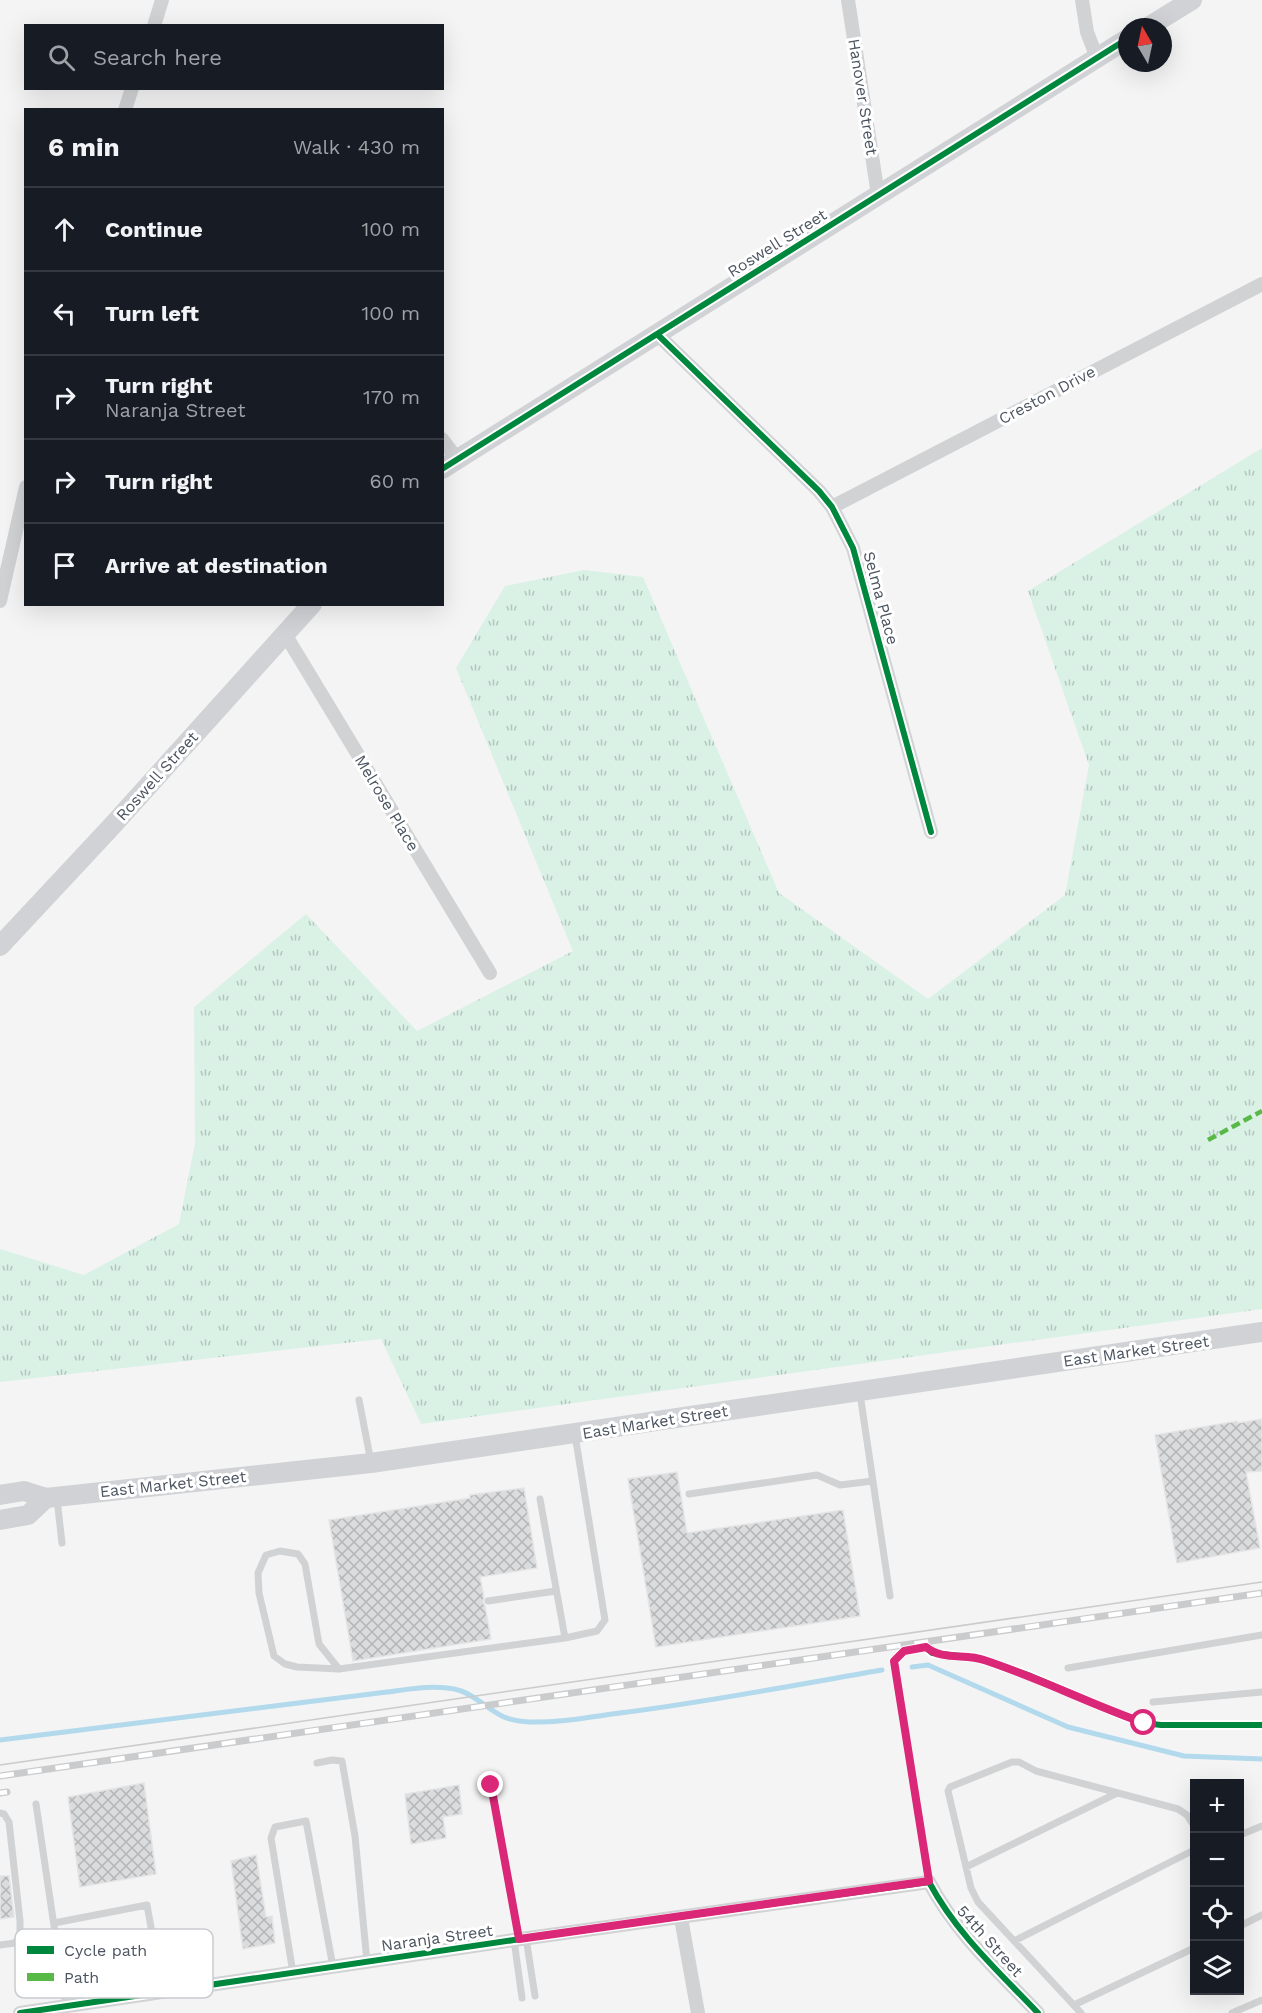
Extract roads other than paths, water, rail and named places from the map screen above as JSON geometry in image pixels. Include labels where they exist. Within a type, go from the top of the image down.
[{"type":"main road","points":[[1163,18],[1192,0]]},
{"type":"main road","name":"Roswell Street","points":[[450,464],[1118,45]]},
{"type":"main road","name":"Roswell Street","points":[[0,946],[112,826],[310,606]]},
{"type":"main road","name":"East Market Street","points":[[0,1495],[24,1491],[52,1497],[371,1463],[1262,1332]]},
{"type":"main road","points":[[0,1520],[28,1515],[52,1497]]},
{"type":"street","points":[[155,24],[162,0]]},
{"type":"street","name":"Hanover Street","points":[[848,0],[878,195]]},
{"type":"street","points":[[1082,0],[1088,32],[1097,58]]},
{"type":"street","points":[[125,108],[131,90]]},
{"type":"street","name":"Creston Drive","points":[[832,507],[1262,284]]},
{"type":"street","name":"Selma Place","points":[[658,335],[819,490],[832,507],[853,548],[931,832]]},
{"type":"street","points":[[444,445],[450,464]]},
{"type":"street","points":[[0,601],[24,496]]},
{"type":"street","name":"Melrose Place","points":[[285,634],[489,973]]},
{"type":"street","name":"Naranja Street","points":[[213,1985],[929,1881]]},
{"type":"street","name":"54th Street","points":[[929,1881],[940,1903],[963,1935],[1038,2013]]},
{"type":"street","points":[[681,1918],[698,2013]]},
{"type":"street","name":"Naranja Street","points":[[20,2013],[122,1998]]},
{"type":"lane","points":[[859,1391],[890,1596]]},
{"type":"lane","points":[[359,1400],[371,1463]]},
{"type":"lane","points":[[339,1669],[319,1644],[305,1564],[298,1554],[280,1551],[266,1555],[258,1573],[259,1593],[274,1656],[285,1664],[297,1667],[339,1669],[565,1638],[597,1631],[605,1620],[575,1434]]},
{"type":"lane","points":[[689,1494],[817,1475],[840,1485],[873,1481]]},
{"type":"lane","points":[[52,1497],[62,1543]]},
{"type":"lane","points":[[540,1499],[565,1638]]},
{"type":"lane","points":[[488,1601],[556,1590]]},
{"type":"lane","points":[[1068,1668],[1262,1635]]},
{"type":"lane","points":[[894,1661],[929,1881]]},
{"type":"lane","points":[[1153,1702],[1262,1692]]},
{"type":"lane","points":[[317,1763],[342,1761],[355,1836],[367,1962]]},
{"type":"lane","points":[[1082,2013],[978,1902],[971,1888],[948,1791],[950,1787],[1012,1762],[1019,1762],[1036,1771],[1178,1809],[1190,1820]]},
{"type":"lane","points":[[491,1785],[520,1939],[535,1996]]},
{"type":"lane","points":[[966,1867],[1117,1792]]},
{"type":"lane","points":[[36,1804],[55,1929]]},
{"type":"lane","points":[[0,1813],[4,1814],[9,1822],[20,1929]]},
{"type":"lane","points":[[292,1973],[272,1838],[275,1827],[306,1821],[333,1967]]},
{"type":"lane","points":[[1244,1833],[1262,1826]]},
{"type":"lane","points":[[1014,1941],[1190,1852]]},
{"type":"lane","points":[[54,1923],[147,1905],[151,1929]]},
{"type":"lane","points":[[1244,1924],[1262,1915]]},
{"type":"lane","points":[[520,1939],[522,1998]]},
{"type":"lane","points":[[0,1945],[15,1943]]},
{"type":"lane","points":[[1074,2006],[1190,1950]]},
{"type":"lane","points":[[65,1998],[66,2007]]},
{"type":"lane","points":[[1232,2013],[1262,2000]]},
{"type":"waterway","points":[[912,1667],[928,1665],[1068,1727],[1184,1756],[1262,1759]]},
{"type":"waterway","points":[[0,1740],[428,1687],[459,1690],[510,1719],[552,1722],[686,1704],[882,1670]]},
{"type":"tram line","points":[[0,1765],[1262,1582]]},
{"type":"railway","points":[[0,1776],[1262,1593]]},
{"type":"railway","points":[[0,1793],[7,1792]]}]
